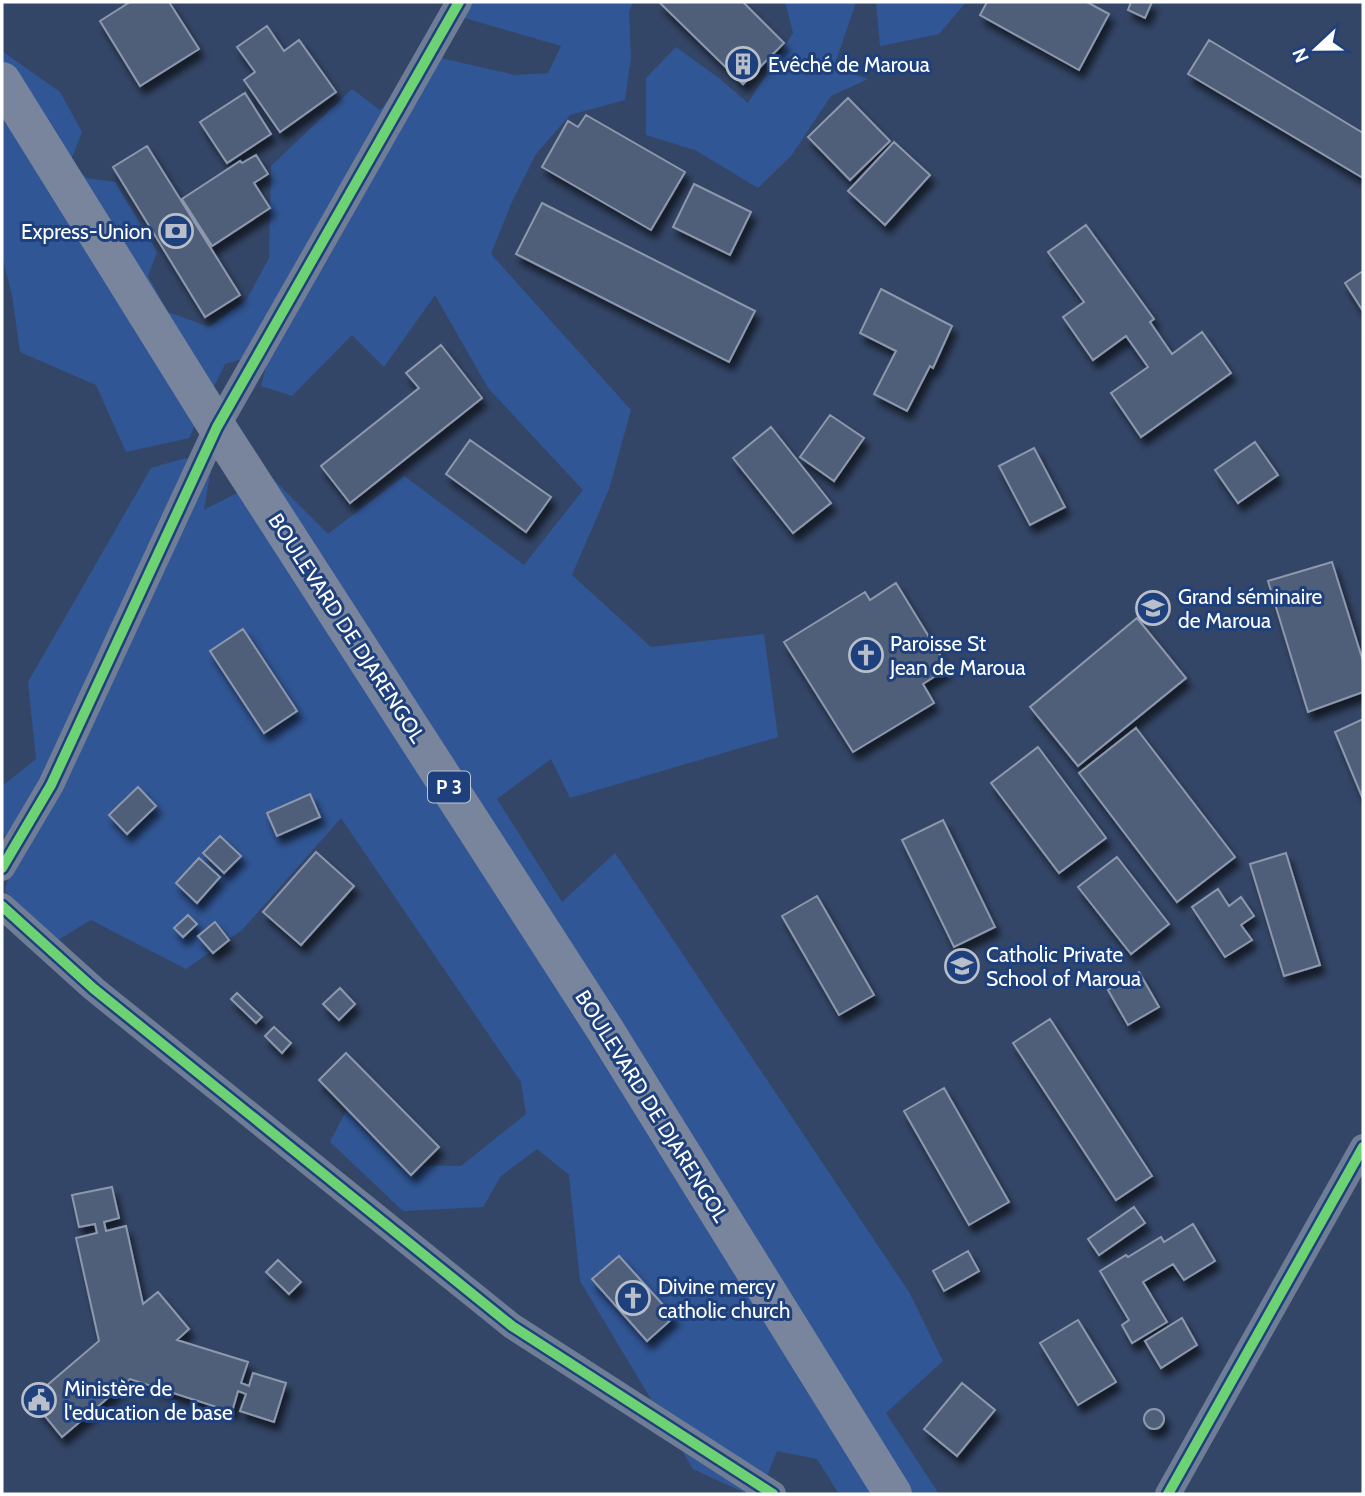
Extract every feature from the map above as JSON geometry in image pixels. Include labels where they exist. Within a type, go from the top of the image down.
[{"type":"main road","name":"BOULEVARD DE DJARENGOL","points":[[2,81],[217,427],[604,1028],[892,1494]]},
{"type":"street","points":[[2,868],[51,785],[217,427],[459,2]]},
{"type":"street","points":[[2,906],[94,989],[512,1326],[774,1494]]},
{"type":"street","points":[[1168,1494],[1363,1147]]},
{"type":"shaded area","points":[[457,2],[633,2],[629,12],[631,57],[625,100],[570,115],[536,154],[511,204],[491,254],[631,410],[609,489],[572,575],[651,647],[764,634],[778,737],[570,798],[551,759],[497,799],[562,902],[615,853],[909,1292],[943,1361],[886,1413],[939,1494],[839,1494],[817,1459],[777,1451],[760,1494],[747,1494],[693,1469],[580,1281],[569,1175],[537,1149],[501,1176],[483,1207],[403,1211],[330,1142],[347,1109],[403,1165],[461,1166],[526,1114],[521,1082],[341,818],[242,930],[186,969],[91,920],[58,940],[5,891],[14,853],[2,829],[2,786],[36,759],[28,682],[151,468],[186,458],[211,468],[204,510],[270,476],[328,534],[404,476],[524,565],[583,490],[488,388],[435,295],[384,367],[352,335],[292,396],[261,386],[270,351],[225,364],[189,438],[126,452],[96,385],[20,352],[12,295],[2,256],[2,51],[60,92],[82,132],[71,160],[86,178],[115,182],[157,252],[148,276],[168,312],[209,327],[247,299],[269,258],[271,166],[352,89],[380,110],[427,55],[515,75],[548,73],[561,46],[458,16]]},
{"type":"shaded area","points":[[785,2],[856,2],[834,67],[868,79],[831,96],[791,156],[758,188],[695,150],[646,135],[646,78],[676,47],[748,103],[793,33]]},
{"type":"shaded area","points":[[876,2],[966,2],[939,34],[880,46]]},
{"type":"building","points":[[130,2],[169,2],[199,49],[140,86],[100,21]]},
{"type":"building","name":"Evêché de Maroua","points":[[659,2],[743,2],[784,43],[743,84]]},
{"type":"building","points":[[987,2],[1087,2],[1109,14],[1079,70],[980,15]]},
{"type":"building","points":[[1131,2],[1152,2],[1145,18],[1128,10]]},
{"type":"building","points":[[267,26],[284,51],[299,40],[336,92],[280,132],[244,80],[255,72],[237,47]]},
{"type":"building","points":[[1209,40],[1363,133],[1363,178],[1188,74]]},
{"type":"building","points":[[245,93],[271,134],[227,163],[200,122]]},
{"type":"building","points":[[848,98],[890,141],[850,180],[808,137]]},
{"type":"building","points":[[586,115],[685,172],[651,230],[542,167],[568,121],[578,127]]},
{"type":"building","points":[[894,142],[930,175],[885,225],[848,191]]},
{"type":"building","name":"Express-Union","points":[[147,146],[240,295],[205,317],[113,167]]},
{"type":"building","points":[[256,155],[268,174],[254,183],[270,208],[212,246],[182,199],[240,161],[242,163]]},
{"type":"building","points":[[694,184],[751,212],[730,255],[673,227]]},
{"type":"building","points":[[542,203],[755,311],[729,362],[516,254]]},
{"type":"building","points":[[1086,225],[1154,319],[1150,322],[1172,354],[1202,332],[1231,373],[1141,437],[1111,393],[1148,367],[1126,336],[1093,360],[1063,317],[1084,302],[1048,252]]},
{"type":"building","points":[[1363,271],[1363,311],[1345,283]]},
{"type":"building","points":[[881,289],[952,326],[933,368],[930,366],[907,411],[874,394],[896,351],[860,333]]},
{"type":"building","points":[[441,345],[482,398],[350,503],[321,466],[419,388],[406,373]]},
{"type":"building","points":[[830,415],[864,438],[834,481],[800,457]]},
{"type":"building","points":[[771,427],[831,503],[793,533],[733,458]]},
{"type":"building","points":[[470,440],[551,497],[526,532],[446,474]]},
{"type":"building","points":[[1255,442],[1278,475],[1238,503],[1215,470]]},
{"type":"building","points":[[1034,448],[1065,507],[1030,525],[999,466]]},
{"type":"building","points":[[1332,562],[1363,661],[1363,692],[1308,712],[1268,581]]},
{"type":"building","name":"Paroisse St Jean de Maroua","points":[[896,583],[948,668],[923,684],[934,703],[853,752],[784,642],[865,592],[870,600]]},
{"type":"building","points":[[1137,618],[1186,678],[1078,766],[1030,707]]},
{"type":"building","points":[[243,629],[297,711],[264,733],[210,651]]},
{"type":"building","points":[[1363,719],[1363,799],[1335,732]]},
{"type":"building","points":[[1136,728],[1235,857],[1177,902],[1079,773]]},
{"type":"building","points":[[1038,747],[1106,838],[1059,873],[991,783]]},
{"type":"building","points":[[138,787],[156,806],[127,834],[109,815]]},
{"type":"building","points":[[310,794],[320,817],[277,836],[267,813]]},
{"type":"building","points":[[943,820],[995,927],[954,947],[902,840]]},
{"type":"building","points":[[220,836],[241,856],[224,873],[203,853]]},
{"type":"building","points":[[316,852],[354,886],[301,945],[263,912]]},
{"type":"building","points":[[1286,853],[1320,965],[1284,976],[1250,864]]},
{"type":"building","points":[[1117,857],[1169,924],[1131,954],[1078,887]]},
{"type":"building","points":[[199,858],[220,877],[197,903],[176,883]]},
{"type":"building","points":[[1218,889],[1229,906],[1241,897],[1254,916],[1241,925],[1252,940],[1225,957],[1192,907]]},
{"type":"building","points":[[817,896],[874,995],[839,1015],[782,916]]},
{"type":"building","points":[[188,915],[197,924],[183,937],[174,928]]},
{"type":"building","points":[[215,922],[229,940],[213,953],[198,936]]},
{"type":"building","points":[[1139,972],[1159,1007],[1128,1025],[1108,990]]},
{"type":"building","points":[[340,988],[355,1004],[339,1020],[323,1004]]},
{"type":"building","points":[[237,993],[262,1017],[256,1023],[231,999]]},
{"type":"building","points":[[1050,1019],[1152,1176],[1116,1200],[1013,1043]]},
{"type":"building","points":[[274,1027],[291,1043],[282,1053],[265,1036]]},
{"type":"building","points":[[346,1053],[439,1147],[411,1175],[319,1080]]},
{"type":"building","points":[[944,1088],[1009,1202],[969,1225],[904,1111]]},
{"type":"building","points":[[112,1187],[119,1218],[104,1222],[106,1231],[126,1226],[143,1304],[158,1292],[189,1329],[177,1340],[248,1362],[241,1383],[249,1386],[253,1373],[286,1383],[274,1422],[240,1411],[246,1394],[238,1391],[232,1412],[130,1379],[62,1437],[31,1399],[99,1341],[76,1238],[97,1233],[95,1224],[79,1227],[72,1195]]},
{"type":"building","points":[[1134,1207],[1145,1223],[1099,1255],[1088,1239]]},
{"type":"building","points":[[1193,1224],[1215,1261],[1184,1280],[1173,1264],[1143,1282],[1167,1322],[1132,1343],[1122,1325],[1129,1320],[1100,1271],[1161,1237],[1164,1242]]},
{"type":"building","points":[[968,1251],[979,1271],[944,1291],[933,1271]]},
{"type":"building","name":"Divine mercy catholic church","points":[[619,1256],[674,1317],[647,1341],[592,1279]]},
{"type":"building","points":[[278,1260],[301,1282],[289,1294],[266,1272]]},
{"type":"building","points":[[1182,1318],[1197,1345],[1161,1368],[1145,1341]]},
{"type":"building","points":[[1078,1320],[1116,1382],[1078,1405],[1040,1343]]},
{"type":"building","points":[[962,1383],[995,1410],[957,1456],[924,1429]]},
{"type":"building","points":[[1150,1409],[1158,1409],[1164,1419],[1158,1429],[1150,1429],[1144,1423],[1144,1415]]},
{"type":"cycle path","points":[[2,868],[51,785],[217,427],[459,2]]},
{"type":"cycle path","points":[[2,906],[94,989],[512,1326],[773,1494]]},
{"type":"cycle path","points":[[1168,1494],[1363,1147]]},
{"type":"place","name":"Evêché de Maroua","points":[[743,64]]},
{"type":"place","name":"Express-Union","points":[[176,231]]},
{"type":"place","name":"Grand séminaire de Maroua","points":[[1153,608]]},
{"type":"place","name":"Paroisse St Jean de Maroua","points":[[866,655]]},
{"type":"place","name":"Catholic Private School of Maroua","points":[[962,966]]},
{"type":"place","name":"Divine mercy catholic church","points":[[633,1298]]},
{"type":"place","name":"Ministère de l'education de base","points":[[39,1400]]}]
